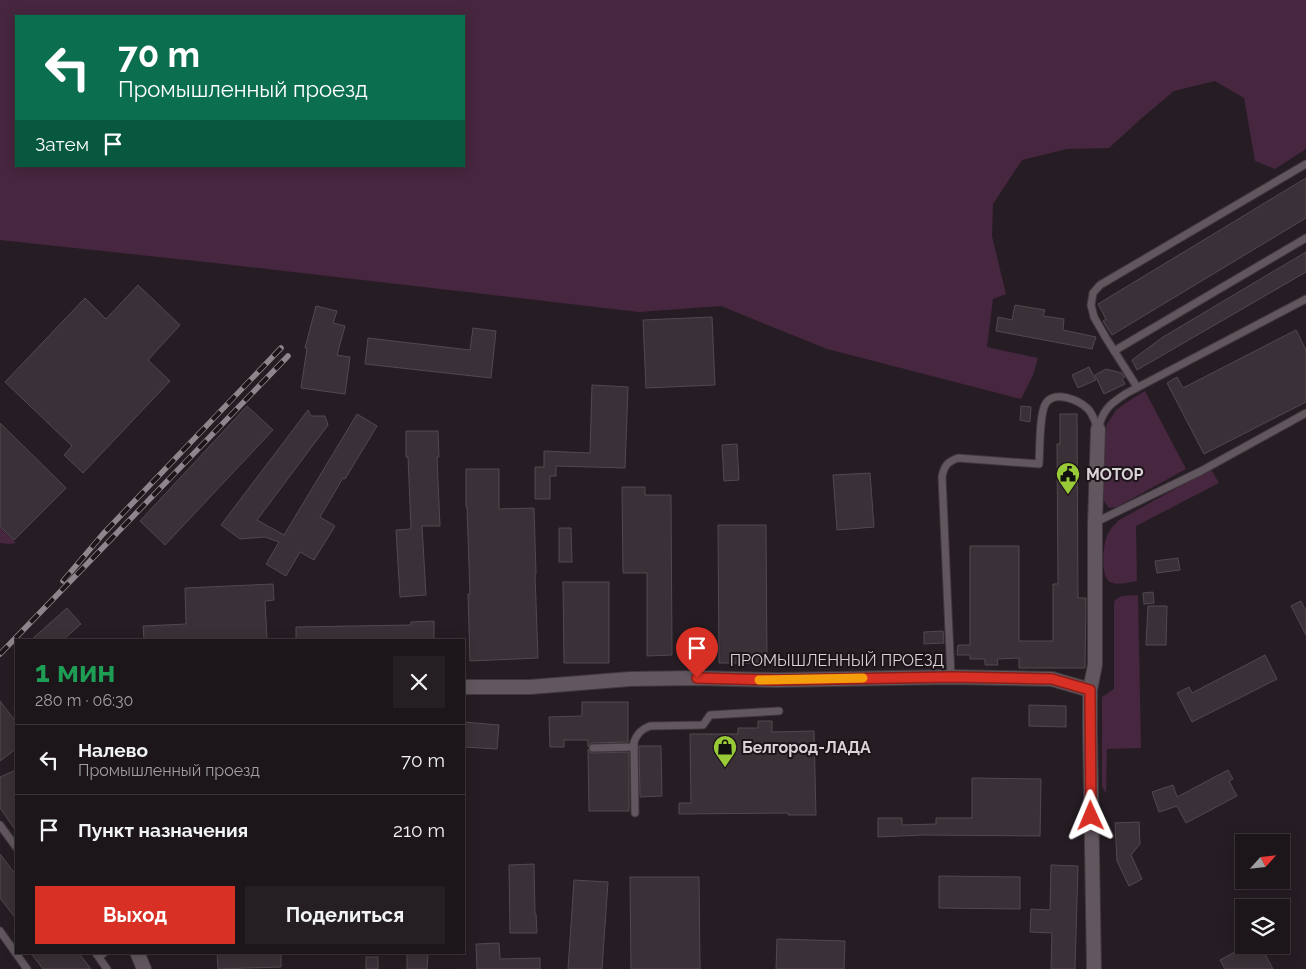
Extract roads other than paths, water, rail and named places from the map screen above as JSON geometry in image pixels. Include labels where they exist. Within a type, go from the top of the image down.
[{"type":"street","points":[[1094,969],[1090,690],[1095,665],[1095,522],[1098,429]]},
{"type":"street","name":"ПРОМЫШЛЕННЫЙ ПРОЕЗД","points":[[465,687],[530,687],[630,679],[777,680],[952,677],[1052,679],[1090,690]]},
{"type":"street","points":[[138,954],[144,969]]},
{"type":"lane","points":[[1137,387],[1094,317],[1090,305],[1093,293],[1100,285],[1306,164]]},
{"type":"lane","points":[[1114,351],[1306,238]]},
{"type":"lane","points":[[1098,429],[1102,414],[1114,401],[1137,387],[1306,299]]},
{"type":"lane","points":[[952,677],[943,468],[949,461],[958,458],[1039,464],[1042,412],[1046,402],[1053,398],[1060,397],[1079,402],[1094,417],[1098,429]]},
{"type":"lane","points":[[1095,522],[1201,471],[1306,413]]},
{"type":"lane","points":[[635,813],[634,742],[636,735],[642,729],[650,726],[703,725],[710,715],[779,711]]},
{"type":"lane","points":[[593,748],[634,747]]},
{"type":"lane","points":[[0,825],[15,846]]},
{"type":"lane","points":[[0,931],[15,952]]},
{"type":"lane","points":[[16,954],[27,969]]},
{"type":"lane","points":[[99,954],[107,969]]},
{"type":"railway","points":[[63,581],[103,534],[281,348]]},
{"type":"railway","points":[[0,654],[288,356]]},
{"type":"place","name":"МОТОР","points":[[1068,495]]},
{"type":"place","name":"Белгород-ЛАДА","points":[[725,768]]}]
